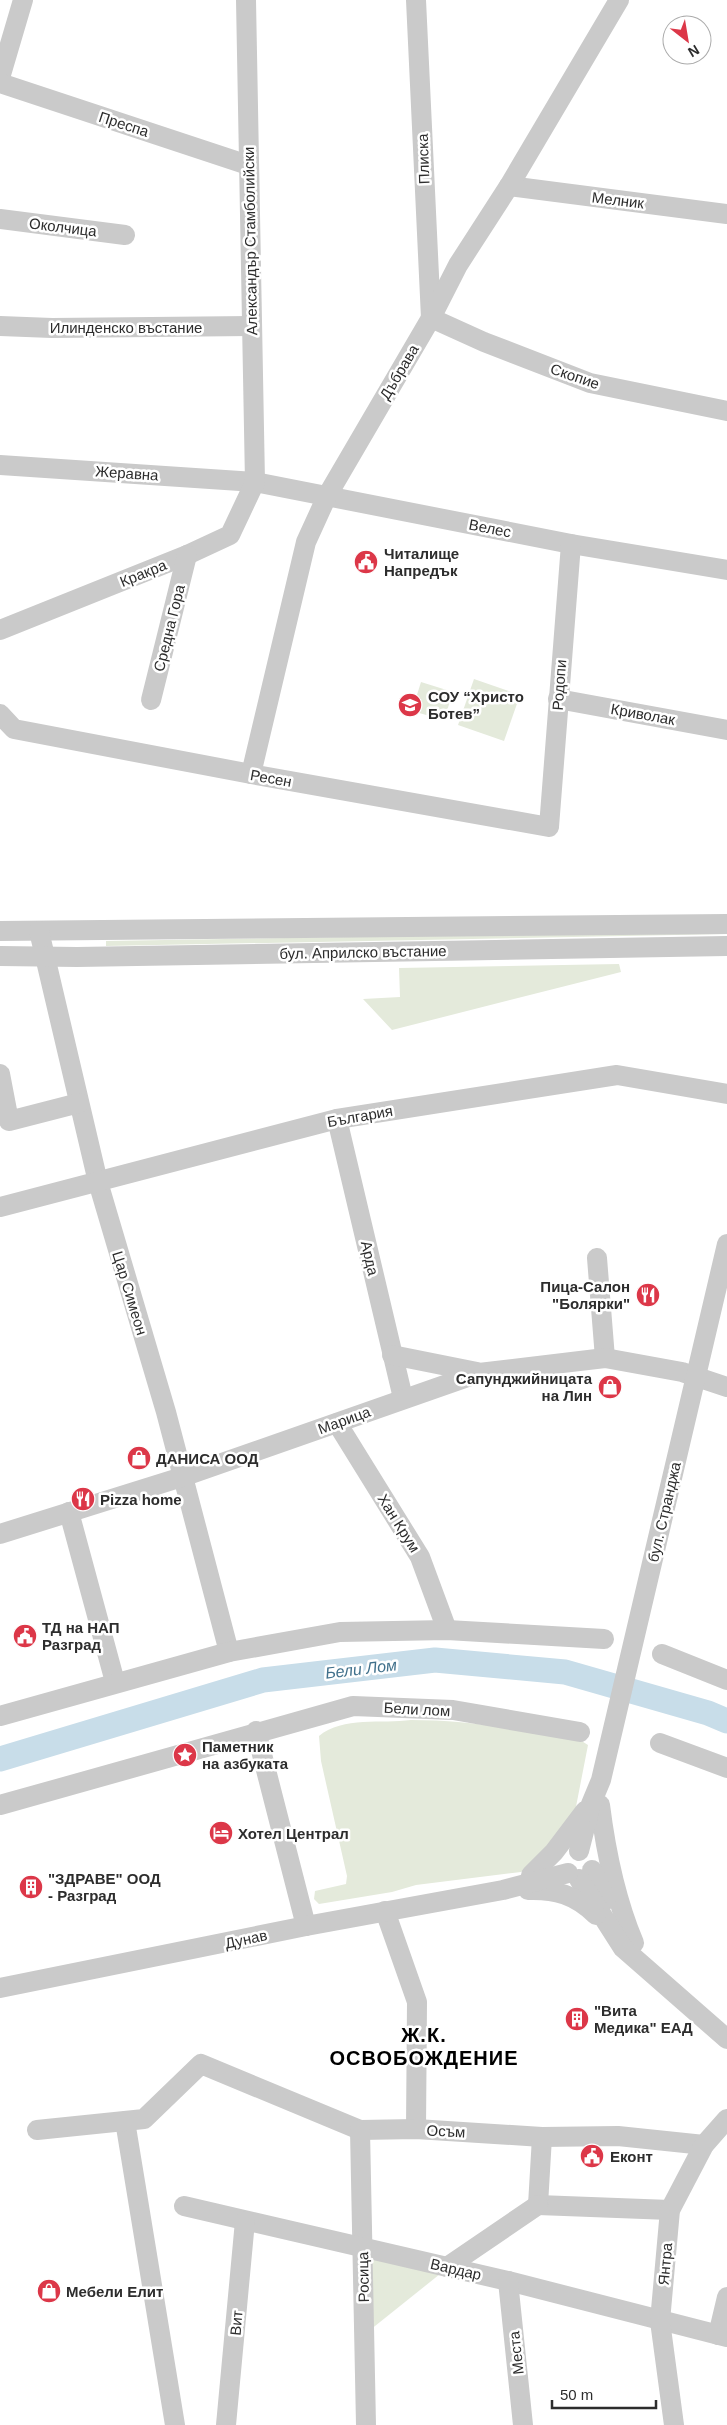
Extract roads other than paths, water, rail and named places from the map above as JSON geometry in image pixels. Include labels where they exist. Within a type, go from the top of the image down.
[{"type":"street","points":[[0,78],[23,0]]},
{"type":"street","name":"Александър Стамболийски","points":[[246,0],[255,482]]},
{"type":"street","name":"Дъбрава","points":[[251,774],[306,542],[327,496],[431,318],[458,265],[509,186],[619,0]]},
{"type":"street","name":"Плиска","points":[[411,1],[431,318]]},
{"type":"street","name":"Преспа","points":[[0,83],[248,165]]},
{"type":"street","name":"Мелник","points":[[509,186],[727,214]]},
{"type":"street","name":"Околчица","points":[[0,219],[125,235]]},
{"type":"street","points":[[427,252],[458,265]]},
{"type":"street","name":"Скопие","points":[[431,318],[484,342],[590,384],[727,411]]},
{"type":"street","name":"Илинденско въстание","points":[[0,326],[52,328],[251,326]]},
{"type":"street","name":"Жеравна","points":[[0,465],[255,482]]},
{"type":"street","name":"Велес","points":[[255,482],[571,544],[727,570]]},
{"type":"street","name":"Кракра","points":[[0,630],[187,556],[230,535],[255,482]]},
{"type":"street","name":"Родопи","points":[[550,827],[571,544]]},
{"type":"street","name":"Средна Гора","points":[[152,700],[187,556]]},
{"type":"street","name":"Криволак","points":[[558,699],[727,730]]},
{"type":"street","name":"Ресен","points":[[0,714],[14,729],[251,774],[550,827]]},
{"type":"street","name":"бул. Априлско въстание","points":[[0,931],[727,924]]},
{"type":"street","name":"Цар Симеон","points":[[39,931],[98,1182],[166,1412],[229,1652]]},
{"type":"street","name":"бул. Априлско въстание","points":[[0,956],[45,957],[727,946]]},
{"type":"street","points":[[0,1074],[9,1121],[79,1103]]},
{"type":"street","name":"България","points":[[0,1207],[98,1182],[162,1163],[337,1119],[617,1075],[727,1094]]},
{"type":"street","name":"Арда","points":[[337,1119],[403,1398]]},
{"type":"street","name":"бул. Странджа","points":[[580,1865],[727,1244]]},
{"type":"street","points":[[597,1258],[605,1358]]},
{"type":"street","points":[[392,1355],[479,1372]]},
{"type":"street","name":"Марица","points":[[0,1534],[182,1477],[479,1372],[605,1358],[696,1376],[727,1387]]},
{"type":"street","name":"Хан Крум","points":[[337,1423],[420,1557],[447,1630]]},
{"type":"street","points":[[68,1512],[115,1682]]},
{"type":"street","points":[[0,1716],[92,1688],[229,1652],[340,1632],[447,1630],[604,1639]]},
{"type":"street","points":[[662,1654],[727,1680]]},
{"type":"street","name":"Бели лом","points":[[256,1731],[353,1706],[453,1710],[580,1732]]},
{"type":"street","points":[[0,1805],[256,1731],[306,1926]]},
{"type":"street","points":[[660,1743],[727,1768]]},
{"type":"street","points":[[531,1874],[554,1852],[595,1804]]},
{"type":"street","points":[[595,1804],[622,1917],[634,1943]]},
{"type":"street","points":[[580,1865],[612,1931],[624,1948],[727,2039]]},
{"type":"street","points":[[580,1865],[603,1894],[649,1970]]},
{"type":"street","name":"Дунав","points":[[0,1988],[306,1926],[498,1891],[580,1865]]},
{"type":"street","name":"Дунав","points":[[498,1891],[531,1874],[580,1865]]},
{"type":"street","points":[[498,1891],[548,1890],[568,1895],[585,1905],[612,1931]]},
{"type":"street","points":[[385,1911],[417,2002],[416,2129]]},
{"type":"street","name":"Осъм","points":[[125,2121],[144,2119],[200,2064],[360,2130],[416,2129],[542,2137],[618,2136],[704,2145]]},
{"type":"street","name":"Янтра","points":[[674,2425],[660,2320],[670,2210],[704,2145],[727,2119]]},
{"type":"street","points":[[37,2130],[125,2121],[175,2425]]},
{"type":"street","name":"Росица","points":[[360,2130],[366,2425]]},
{"type":"street","points":[[538,2205],[542,2137]]},
{"type":"street","points":[[447,2267],[538,2205],[670,2210]]},
{"type":"street","name":"Вардар","points":[[184,2206],[508,2281],[723,2336]]},
{"type":"street","name":"Вит","points":[[226,2425],[245,2221]]},
{"type":"street","name":"Места","points":[[508,2281],[523,2425]]},
{"type":"street","points":[[723,2336],[727,2297]]},
{"type":"waterway","name":"Бели Лом","points":[[0,1759],[263,1680],[435,1660],[565,1672],[708,1713],[727,1721]]},
{"type":"place","name":"Читалище Напредък","points":[[366,562]]},
{"type":"place","name":"СОУ “Христо Ботев”","points":[[410,705]]},
{"type":"place","name":"Пица-Салон \"Болярки\"","points":[[648,1295]]},
{"type":"place","name":"Сапунджийницата на Лин","points":[[610,1387]]},
{"type":"place","name":"ДАНИСА ООД","points":[[139,1458]]},
{"type":"place","name":"Pizza home","points":[[83,1499]]},
{"type":"place","name":"ТД на НАП Разград","points":[[25,1636]]},
{"type":"place","name":"Паметник на азбуката","points":[[185,1755]]},
{"type":"place","name":"Хотел Централ","points":[[221,1833]]},
{"type":"place","name":"\"ЗДРАВЕ\" ООД - Разград","points":[[31,1887]]},
{"type":"place","name":"\"Вита Медика\" ЕАД","points":[[577,2019]]},
{"type":"place","name":"Еконт","points":[[592,2156]]},
{"type":"place","name":"Мебели Елит","points":[[49,2291]]},
{"type":"district","name":"Ж.К. ОСВОБОЖДЕНИЕ","points":[[424,2046]]}]
